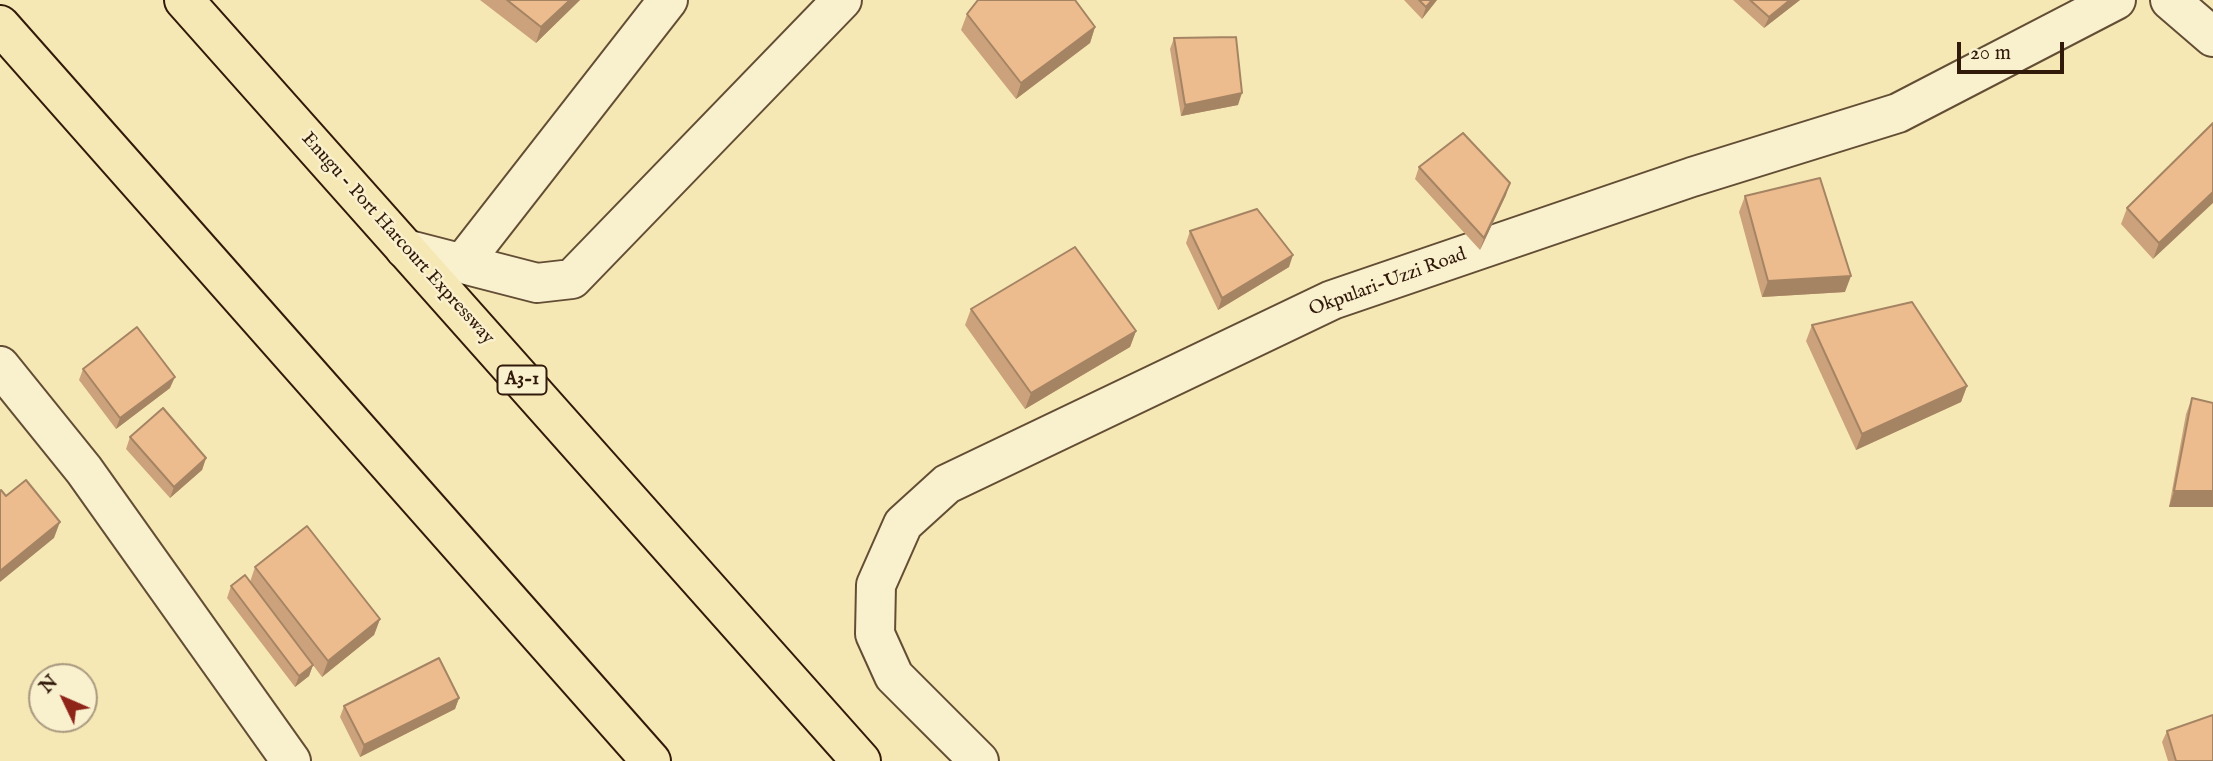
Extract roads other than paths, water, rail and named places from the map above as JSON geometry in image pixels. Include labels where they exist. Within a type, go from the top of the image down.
[{"type":"highway","name":"Enugu - Port Harcourt Expressway","points":[[184,0],[861,761]]},
{"type":"highway","points":[[0,25],[651,761]]},
{"type":"street","points":[[462,264],[668,0]]},
{"type":"street","points":[[405,249],[537,283],[572,279],[842,0]]},
{"type":"street","name":"Okpulari-Uzzi Road","points":[[979,761],[894,676],[875,634],[876,585],[903,524],[947,484],[1332,300],[1692,177],[1898,113],[2116,0]]},
{"type":"street","points":[[2170,0],[2213,37]]},
{"type":"street","points":[[0,366],[84,470],[291,761]]}]
